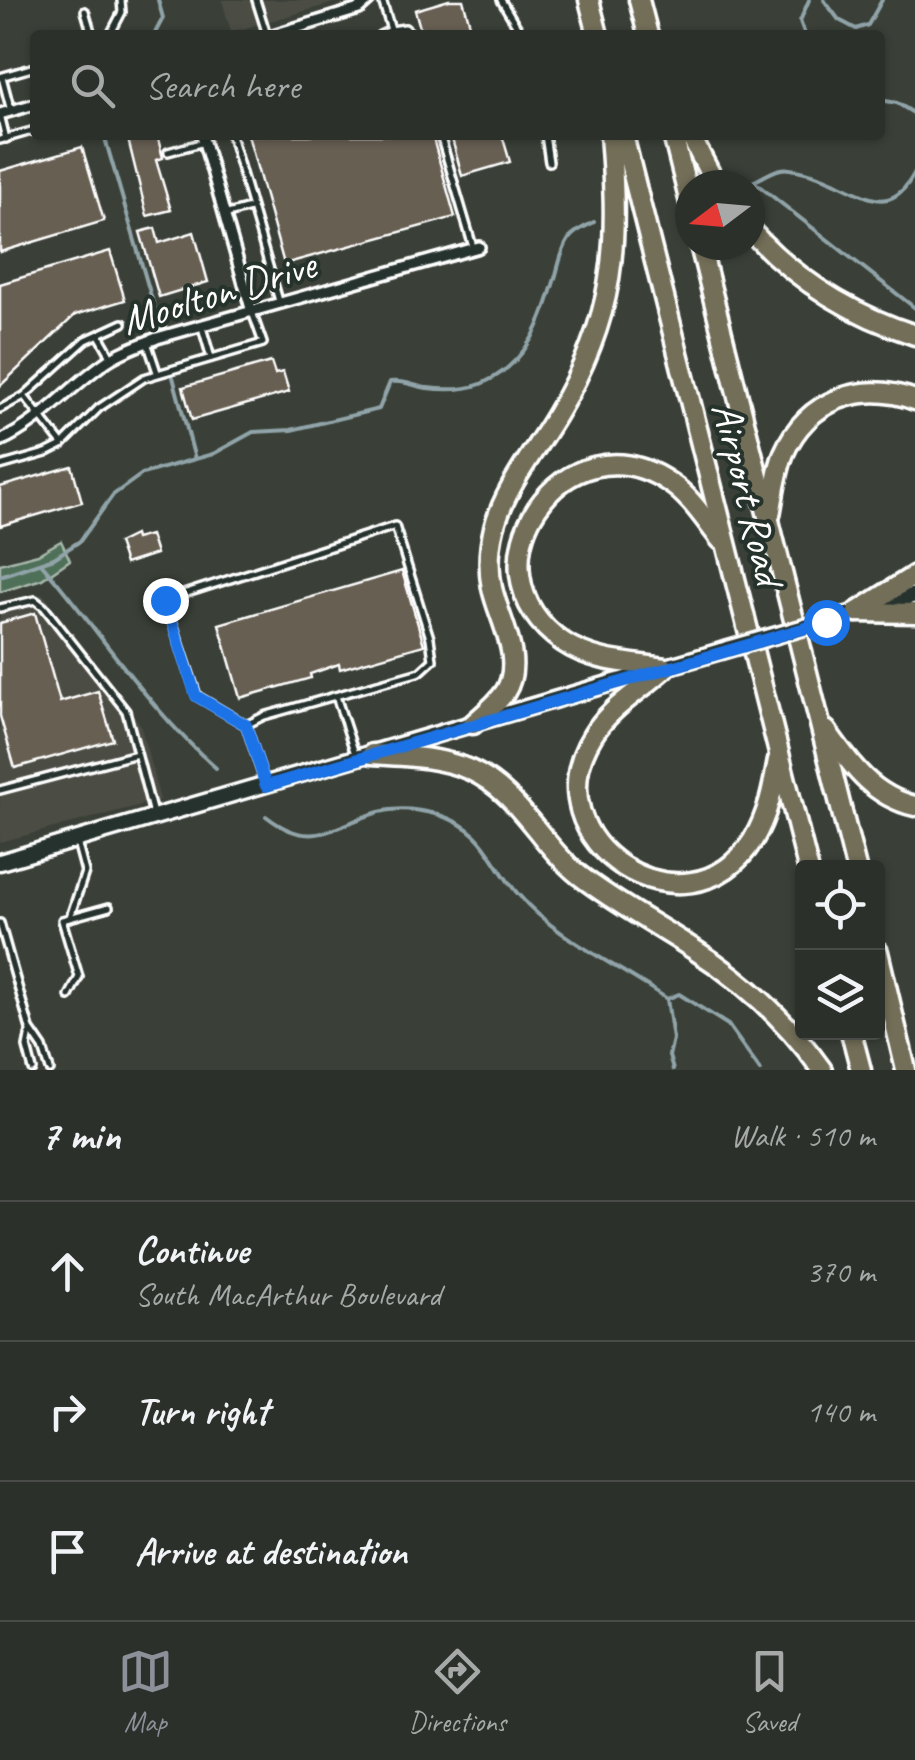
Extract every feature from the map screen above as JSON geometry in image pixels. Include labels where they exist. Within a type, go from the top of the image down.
[{"type":"highway","points":[[589,0],[597,30]]},
{"type":"highway","points":[[638,0],[647,30]]},
{"type":"highway","points":[[473,724],[505,692],[512,668],[489,566],[494,530],[512,488],[575,382],[599,327],[607,297],[616,204],[610,140]]},
{"type":"highway","name":"Airport Road","points":[[624,140],[806,860]]},
{"type":"highway","points":[[674,140],[682,170]]},
{"type":"highway","points":[[693,140],[708,170]]},
{"type":"highway","points":[[765,244],[813,288],[867,317],[915,335]]},
{"type":"highway","name":"Airport Road","points":[[704,260],[854,860]]},
{"type":"highway","points":[[769,520],[785,452],[804,421],[816,410],[859,392],[878,391],[915,400]]},
{"type":"highway","points":[[665,668],[608,660],[584,652],[550,632],[529,603],[520,568],[520,547],[530,515],[541,500],[570,476],[605,465],[625,466],[656,474],[672,485],[727,548]]},
{"type":"highway","points":[[857,612],[915,575]]},
{"type":"highway","points":[[857,612],[915,613]]},
{"type":"highway","points":[[665,668],[593,734],[579,770],[577,786],[584,822],[592,838],[616,864],[648,880],[667,883],[699,879],[731,864],[743,854],[761,824],[770,803],[779,754]]},
{"type":"highway","points":[[820,722],[872,786],[896,801],[915,806]]},
{"type":"highway","points":[[364,756],[450,763],[488,780],[508,795],[561,859],[581,876],[700,952],[764,1004],[822,1070]]},
{"type":"highway","points":[[885,982],[906,1070]]},
{"type":"highway","points":[[853,1040],[861,1070]]},
{"type":"main road","points":[[0,862],[915,595]]},
{"type":"street","points":[[305,30],[360,9],[369,0]]},
{"type":"street","points":[[4,113],[30,105]]},
{"type":"street","points":[[204,140],[252,312]]},
{"type":"street","name":"Moolton Drive","points":[[0,442],[42,418],[67,392],[112,358],[147,342],[476,248]]},
{"type":"lane","points":[[113,30],[122,12],[121,0]]},
{"type":"lane","points":[[256,0],[268,30]]},
{"type":"lane","points":[[382,0],[391,30],[407,30]]},
{"type":"lane","points":[[502,0],[519,30]]},
{"type":"lane","points":[[85,11],[91,30]]},
{"type":"lane","points":[[30,68],[1,77],[3,140],[30,132]]},
{"type":"lane","points":[[168,152],[198,140]]},
{"type":"lane","points":[[232,140],[280,304]]},
{"type":"lane","points":[[442,140],[476,248]]},
{"type":"lane","points":[[546,140],[549,162]]},
{"type":"lane","points":[[224,215],[252,207]]},
{"type":"lane","points":[[0,466],[46,453],[62,444],[110,399],[157,372],[264,343],[252,312]]},
{"type":"lane","points":[[0,408],[24,396],[86,340],[123,323]]},
{"type":"lane","points":[[201,326],[210,358]]},
{"type":"lane","points":[[99,334],[112,358]]},
{"type":"lane","points":[[147,342],[157,372]]},
{"type":"lane","points":[[24,396],[62,444]]},
{"type":"lane","points":[[246,725],[264,716],[420,672],[432,660],[430,638],[395,526],[165,600],[196,696],[246,725],[266,786]]},
{"type":"lane","points":[[0,608],[35,600],[44,607],[126,711],[154,818]]},
{"type":"lane","points":[[336,696],[364,756]]},
{"type":"lane","points":[[0,790],[6,792],[137,754]]},
{"type":"lane","points":[[69,918],[85,872],[76,839]]},
{"type":"lane","points":[[69,996],[79,977],[62,920],[109,907]]},
{"type":"lane","points":[[0,924],[30,1028],[43,1048],[50,1070]]},
{"type":"lane","points":[[30,1028],[27,1047],[33,1070]]},
{"type":"shaded area","points":[[222,0],[344,0],[238,30],[230,30]]},
{"type":"shaded area","points":[[43,594],[140,724],[160,800],[0,842],[0,605]]},
{"type":"green space","points":[[61,541],[70,560],[42,579],[0,592],[0,564],[38,554]]},
{"type":"building","points":[[463,0],[472,30],[421,30],[415,10]]},
{"type":"building","points":[[128,140],[158,140],[163,158],[156,160],[171,210],[147,216]]},
{"type":"building","points":[[249,140],[433,140],[455,217],[284,264]]},
{"type":"building","points":[[452,140],[503,140],[510,162],[462,176]]},
{"type":"building","points":[[82,147],[104,221],[0,252],[0,171]]},
{"type":"building","points":[[155,228],[159,243],[194,232],[208,282],[159,297],[140,232]]},
{"type":"building","points":[[110,251],[125,300],[75,315],[0,386],[0,284]]},
{"type":"building","points":[[271,362],[275,374],[283,372],[289,392],[192,420],[183,387]]},
{"type":"building","points":[[72,466],[82,502],[0,526],[0,487]]},
{"type":"building","points":[[134,535],[135,539],[150,535],[156,554],[125,564],[118,543]]},
{"type":"building","points":[[402,571],[424,645],[340,669],[339,664],[310,674],[311,678],[240,698],[219,624]]},
{"type":"building","points":[[35,613],[60,702],[98,691],[113,740],[15,768],[0,716],[0,623]]},
{"type":"waterway","points":[[157,30],[163,18],[158,0]]},
{"type":"waterway","points":[[803,30],[800,21],[809,0]]},
{"type":"waterway","points":[[824,0],[839,20],[856,29],[868,25],[882,0]]},
{"type":"waterway","points":[[885,101],[915,114]]},
{"type":"waterway","points":[[105,140],[160,327]]},
{"type":"waterway","points":[[765,176],[790,169],[880,200],[898,194],[915,172]]},
{"type":"waterway","points":[[765,191],[915,308]]},
{"type":"waterway","points":[[0,576],[54,558],[80,541],[113,495],[142,474],[213,454],[253,432],[291,430],[379,409],[390,382],[454,389],[475,386],[497,375],[511,365],[531,339],[569,239],[594,222]]},
{"type":"waterway","points":[[173,377],[195,459]]},
{"type":"waterway","points":[[41,563],[168,721],[216,768]]},
{"type":"waterway","points":[[266,816],[282,827],[310,834],[394,810],[425,812],[455,821],[477,838],[518,894],[551,925],[667,999],[679,994],[728,1025],[760,1070]]},
{"type":"waterway","points":[[667,999],[673,1070]]},
{"type":"route","points":[[165,600],[196,696],[246,725],[266,786],[826,622]]}]
